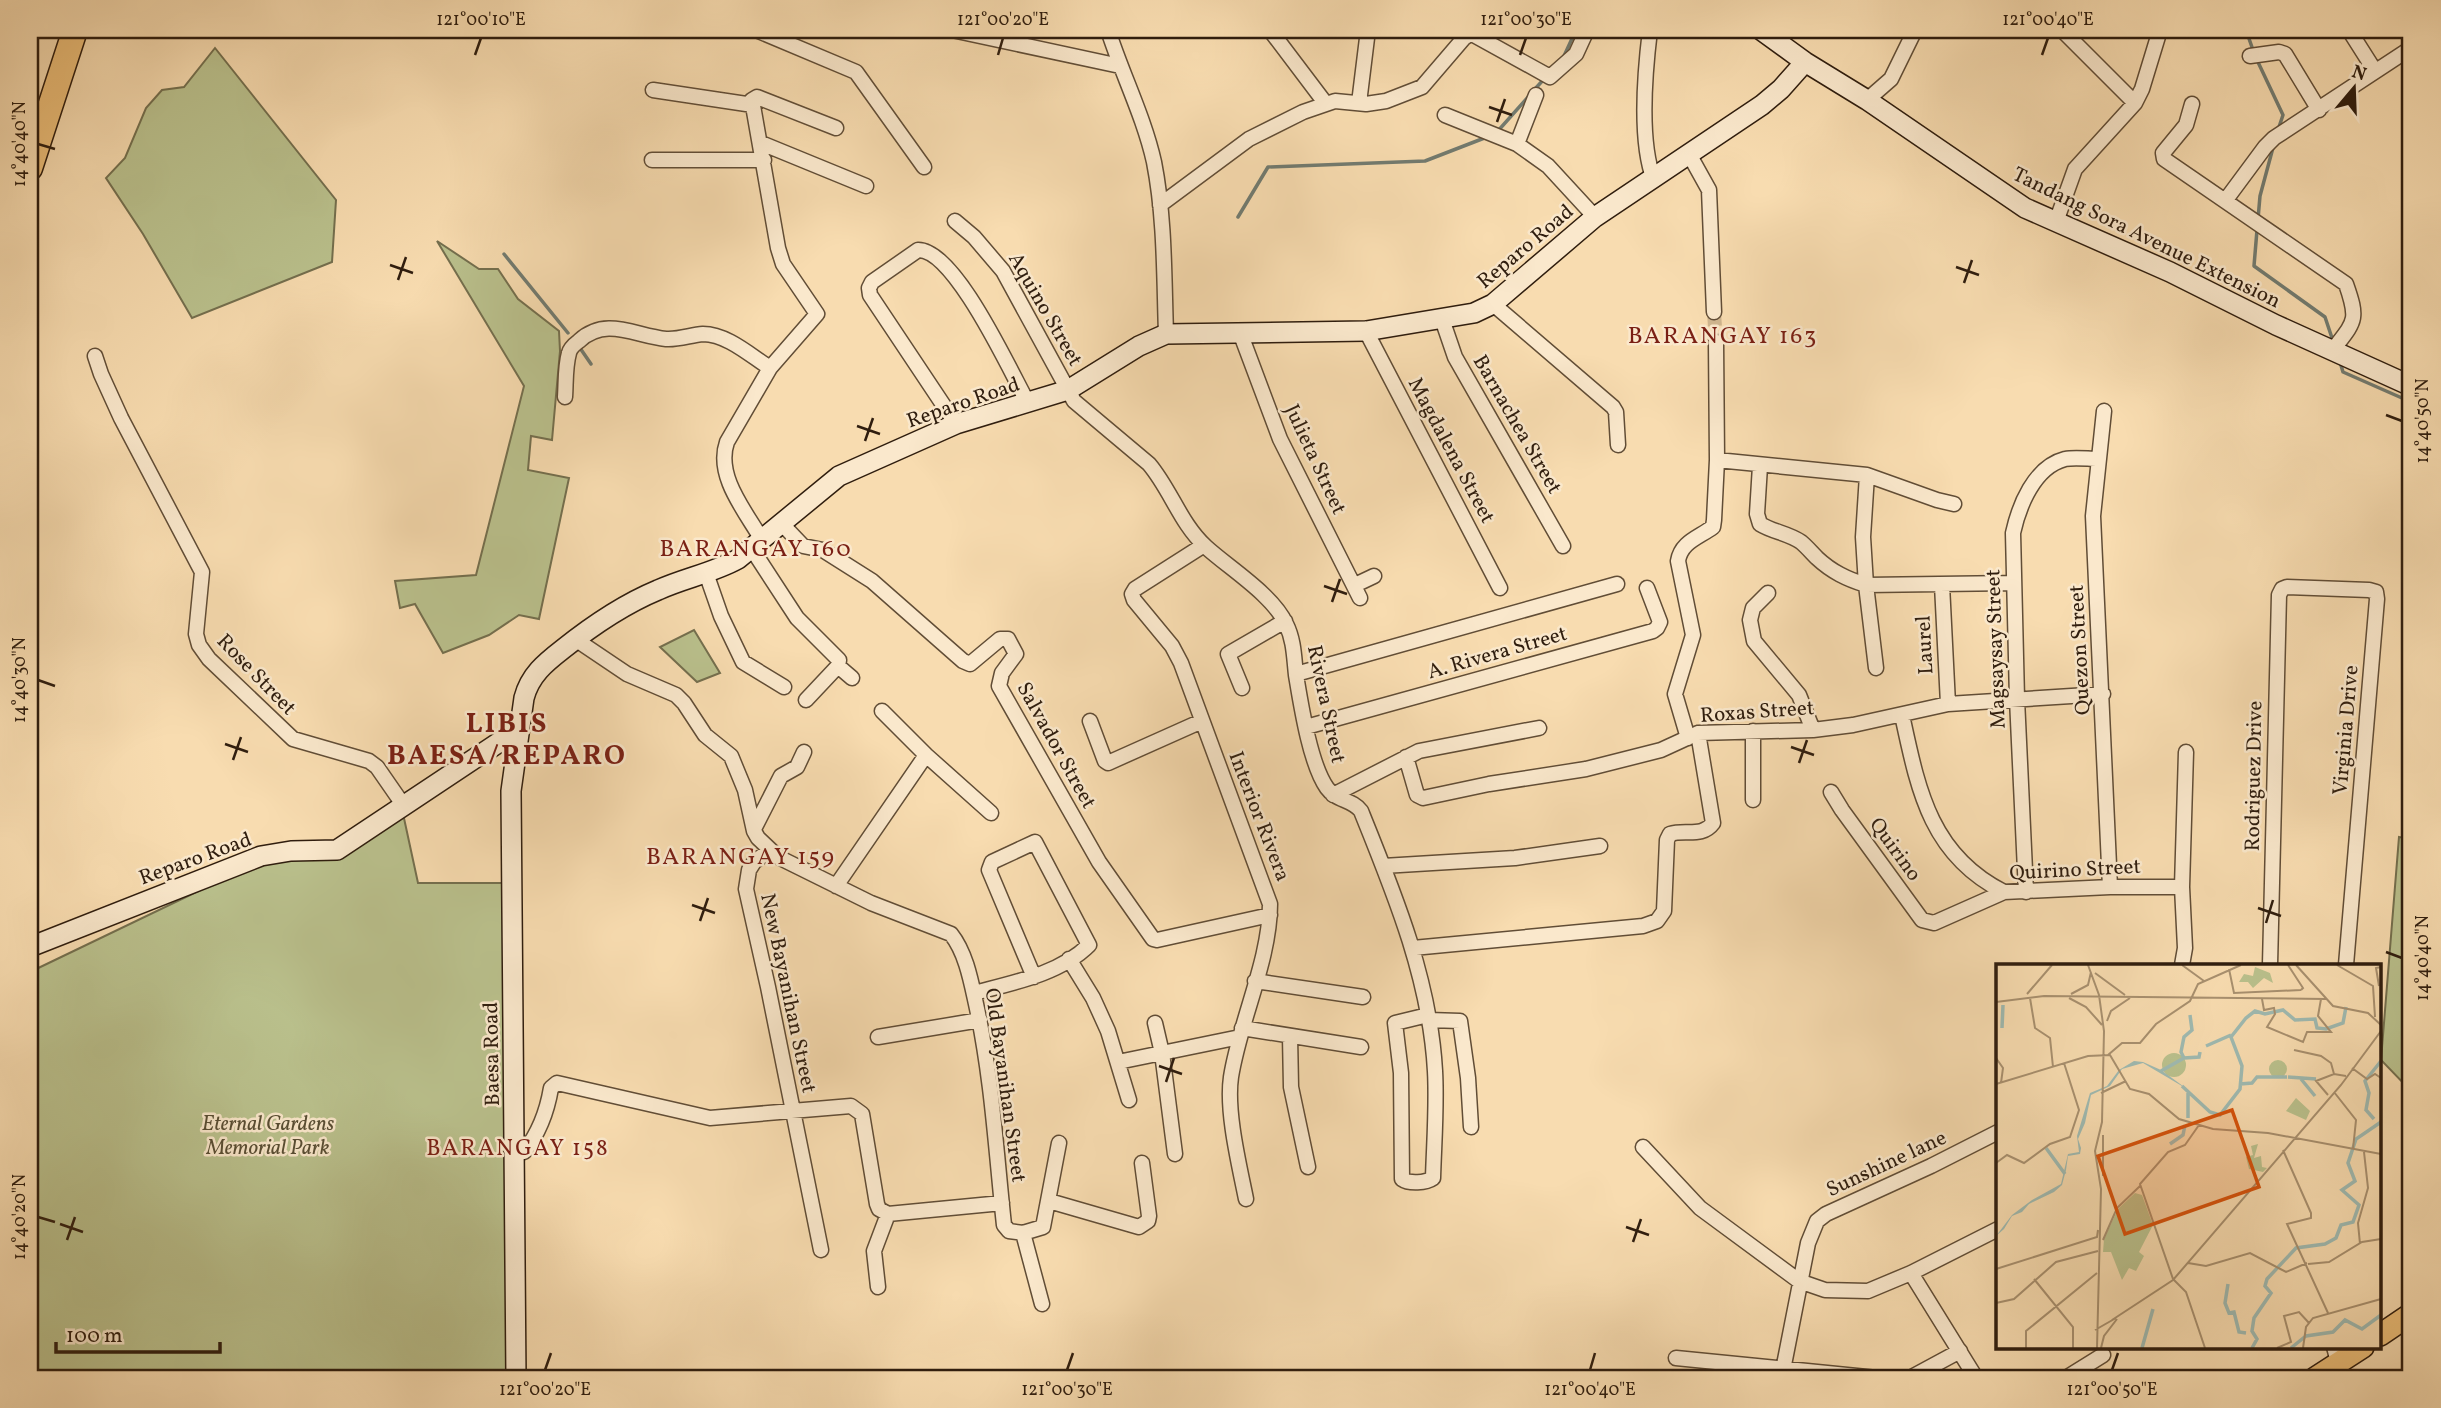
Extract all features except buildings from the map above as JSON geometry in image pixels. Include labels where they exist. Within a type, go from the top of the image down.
[{"type":"highway","points":[[30,168],[75,30]]},
{"type":"main road","name":"Tandang Sora Avenue Extension","points":[[1761,30],[2025,208],[2170,272],[2332,351],[2411,386]]},
{"type":"main road","name":"Reparo Road","points":[[30,947],[248,860],[291,852],[337,850],[519,729],[527,686],[532,677],[539,668],[603,618],[659,589],[723,567],[757,545],[839,476],[956,424],[1068,390],[1139,346],[1166,334],[1241,335],[1366,331],[1474,313],[1493,304],[1595,217],[1654,180],[1762,105],[1782,89],[1805,62]]},
{"type":"main road","name":"Baesa Road","points":[[516,1378],[511,790],[519,729]]},
{"type":"main road","points":[[2382,1334],[2411,1314]]},
{"type":"main road","points":[[2315,1378],[2336,1354],[2359,1348]]},
{"type":"street","points":[[756,30],[852,68],[924,167]]},
{"type":"street","points":[[952,30],[1119,66]]},
{"type":"street","points":[[1108,30],[1153,160],[1160,205],[1166,334]]},
{"type":"street","points":[[1270,30],[1325,104]]},
{"type":"street","points":[[1359,103],[1368,30]]},
{"type":"street","points":[[1160,205],[1249,139],[1303,112],[1325,104],[1345,101],[1386,101],[1422,87],[1468,31],[1550,77],[1576,54],[1587,30]]},
{"type":"street","points":[[1650,30],[1645,117],[1650,169],[1654,180]]},
{"type":"street","points":[[1867,100],[1891,79],[1915,30]]},
{"type":"street","points":[[2062,30],[2135,103]]},
{"type":"street","points":[[2056,222],[2075,169],[2135,103],[2160,30]]},
{"type":"street","points":[[2349,30],[2375,71]]},
{"type":"street","points":[[2225,201],[2265,147],[2411,48]]},
{"type":"street","points":[[2250,56],[2278,52],[2285,54],[2319,110]]},
{"type":"street","points":[[653,90],[752,103]]},
{"type":"street","points":[[1517,145],[1536,95]]},
{"type":"street","points":[[752,103],[757,97],[836,128]]},
{"type":"street","points":[[752,103],[778,248],[783,264],[817,314],[770,368],[727,442],[723,453],[727,479],[757,545],[797,618],[836,657],[839,665],[852,678]]},
{"type":"street","points":[[2192,104],[2186,125],[2163,153],[2164,159],[2346,284],[2355,317],[2332,351]]},
{"type":"street","points":[[1445,115],[1517,145],[1548,166],[1595,217]]},
{"type":"street","points":[[761,144],[866,186]]},
{"type":"street","points":[[1689,155],[1709,190],[1714,312]]},
{"type":"street","points":[[652,160],[764,160]]},
{"type":"street","name":"Aquino Street","points":[[955,222],[982,245],[1003,271],[1068,390]]},
{"type":"street","points":[[956,424],[870,295],[872,282],[918,250],[924,250],[940,260],[972,298],[1028,403]]},
{"type":"street","points":[[1493,304],[1613,407],[1616,412],[1618,445]]},
{"type":"street","name":"Barnachea Street","points":[[1442,319],[1455,357],[1563,546]]},
{"type":"street","points":[[565,397],[569,353],[578,341],[597,329],[628,331],[668,340],[714,335],[770,368]]},
{"type":"street","name":"Magdalena Street","points":[[1366,331],[1500,588]]},
{"type":"street","name":"Julieta Street","points":[[1241,335],[1280,439],[1357,591],[1374,576]]},
{"type":"street","points":[[1413,948],[1643,926],[1657,921],[1664,911],[1667,840],[1670,834],[1702,832],[1709,829],[1713,823],[1693,736],[1675,694],[1693,635],[1678,561],[1679,552],[1684,545],[1713,527],[1717,460],[1716,342]]},
{"type":"street","name":"Rose Street","points":[[95,356],[121,418],[202,572],[196,634],[199,645],[209,659],[293,739],[369,761],[377,767],[404,806]]},
{"type":"street","name":"Rivera Street","points":[[1068,390],[1074,401],[1158,474],[1182,520],[1204,545],[1278,610],[1285,621],[1292,638],[1306,727],[1321,777],[1333,795],[1355,804],[1361,811],[1413,948],[1429,1018],[1435,1072],[1433,1178],[1407,1182],[1402,1178],[1401,1073],[1395,1023],[1429,1018]]},
{"type":"street","name":"Quezon Street","points":[[2104,411],[2093,516],[2110,887]]},
{"type":"street","name":"Magsaysay Street","points":[[2026,892],[2013,533],[2017,515],[2028,492],[2045,471],[2066,459],[2098,459]]},
{"type":"street","points":[[1717,460],[1867,475],[1954,504]]},
{"type":"street","points":[[1760,466],[1757,514],[1760,524],[1786,533],[1802,543],[1835,573],[1866,585],[2013,583]]},
{"type":"street","points":[[1867,475],[1863,537],[1876,668]]},
{"type":"street","name":"Salvador Street","points":[[782,524],[803,546],[823,550],[872,581],[963,661],[970,664],[1000,639],[1008,639],[1016,654],[1002,673],[999,686],[1099,862],[1153,939],[1270,915]]},
{"type":"street","name":"Interior Rivera","points":[[1204,545],[1135,589],[1132,594],[1172,646],[1181,663],[1266,892],[1270,915],[1267,934],[1231,1079],[1234,1129],[1246,1199]]},
{"type":"street","points":[[706,573],[721,616],[743,662],[784,687]]},
{"type":"street","name":"A. Rivera Street","points":[[1296,674],[1617,584]]},
{"type":"street","name":"Laurel","points":[[1942,585],[1948,704]]},
{"type":"street","name":"Virginia Drive","points":[[2282,589],[2287,587],[2376,592],[2346,964]]},
{"type":"street","name":"A. Rivera Street","points":[[1306,727],[1653,631],[1660,622],[1647,588]]},
{"type":"street","name":"Rodriguez Drive","points":[[2270,964],[2277,651],[2279,595],[2282,589]]},
{"type":"street","points":[[1768,593],[1753,608],[1750,620],[1754,640],[1799,695],[1813,730]]},
{"type":"street","points":[[1242,688],[1228,654],[1285,621]]},
{"type":"street","name":"Old Bayanihan Street","points":[[575,639],[626,674],[676,695],[684,703],[705,736],[731,757],[740,777],[754,829],[769,850],[871,903],[951,934],[958,943],[974,993],[979,1020],[1006,1228],[1023,1233]]},
{"type":"street","points":[[806,701],[839,665]]},
{"type":"street","name":"Roxas Street","points":[[1406,757],[1420,798],[1586,769],[1661,750],[1693,736],[1813,730],[1853,725],[1948,704],[2103,694]]},
{"type":"street","points":[[882,711],[991,813]]},
{"type":"street","points":[[1902,715],[1924,803],[1940,836],[1981,881],[2004,892]]},
{"type":"street","points":[[1090,722],[1108,764],[1202,721]]},
{"type":"street","points":[[1333,795],[1406,757],[1434,748],[1539,728]]},
{"type":"street","points":[[1753,731],[1753,800]]},
{"type":"street","points":[[754,829],[781,776],[797,767],[803,752]]},
{"type":"street","points":[[2182,964],[2185,948],[2182,887],[2186,752]]},
{"type":"street","points":[[836,886],[926,755]]},
{"type":"street","name":"Quirino","points":[[1831,792],[1922,920],[1934,923]]},
{"type":"street","points":[[974,993],[1034,976],[1069,959],[1089,945],[1035,842],[992,862],[989,870],[1034,976]]},
{"type":"street","points":[[1383,866],[1515,858],[1600,846]]},
{"type":"street","name":"New Bayanihan Street","points":[[769,850],[749,870],[746,889],[792,1111],[851,1106],[860,1112],[877,1204],[879,1209],[888,1214]]},
{"type":"street","name":"Quirino Street","points":[[1934,923],[2004,892],[2182,887]]},
{"type":"street","points":[[1069,959],[1093,998],[1108,1031],[1129,1100]]},
{"type":"street","points":[[1255,981],[1363,997]]},
{"type":"street","points":[[1429,1018],[1460,1021],[1471,1127]]},
{"type":"street","points":[[878,1037],[979,1020]]},
{"type":"street","points":[[1155,1023],[1162,1052],[1175,1154]]},
{"type":"street","points":[[1118,1062],[1241,1033],[1290,1036],[1361,1047]]},
{"type":"street","points":[[1290,1036],[1292,1087],[1308,1167]]},
{"type":"street","points":[[515,1153],[524,1152],[536,1134],[547,1110],[551,1088],[557,1083],[702,1117],[792,1111],[821,1250]]},
{"type":"street","name":"Sunshine lane","points":[[1783,1370],[1799,1281],[1811,1231],[1817,1221],[1826,1214],[1996,1133]]},
{"type":"street","points":[[1042,1304],[1023,1233],[1043,1227],[1059,1143]]},
{"type":"street","points":[[1643,1147],[1700,1208],[1799,1281],[1825,1290],[1868,1291],[1911,1273],[1996,1230]]},
{"type":"street","points":[[1049,1201],[1139,1227],[1148,1221],[1149,1216],[1142,1163]]},
{"type":"street","points":[[878,1287],[874,1251],[888,1214],[1002,1203]]},
{"type":"street","points":[[1911,1273],[1976,1378]]},
{"type":"street","points":[[1910,1378],[1959,1351]]},
{"type":"street","points":[[2066,1378],[2103,1355]]},
{"type":"street","points":[[1676,1358],[1877,1378]]},
{"type":"green space","points":[[215,48],[336,200],[332,262],[192,318],[143,234],[106,178],[125,158],[146,108],[162,90],[184,87]]},
{"type":"green space","points":[[437,241],[479,269],[498,269],[518,299],[559,331],[560,351],[552,440],[531,436],[528,470],[569,478],[539,619],[519,615],[489,635],[443,653],[415,604],[400,608],[395,581],[476,575],[524,386]]},
{"type":"green space","points":[[694,630],[720,673],[697,682],[660,647]]},
{"type":"green space","name":"Eternal Gardens Memorial Park","points":[[402,809],[418,883],[503,883],[507,1378],[30,1378],[30,972],[263,860],[337,854]]},
{"type":"green space","points":[[2399,837],[2411,839],[2411,1091],[2382,1061]]},
{"type":"waterway","points":[[1564,56],[1576,30]]},
{"type":"waterway","points":[[2246,30],[2254,53]]},
{"type":"waterway","points":[[2257,60],[2283,115],[2278,130]]},
{"type":"waterway","points":[[1534,90],[1545,78]]},
{"type":"waterway","points":[[1497,132],[1529,96]]},
{"type":"waterway","points":[[1238,217],[1268,167],[1425,161],[1487,137]]},
{"type":"waterway","points":[[2258,219],[2260,196],[2274,144]]},
{"type":"waterway","points":[[2257,230],[2254,266],[2325,317],[2333,341]]},
{"type":"waterway","points":[[504,254],[568,333]]},
{"type":"waterway","points":[[580,348],[591,364]]},
{"type":"waterway","points":[[2340,362],[2343,372],[2411,402]]},
{"type":"tunnel","points":[[1714,312],[1716,342]]},
{"type":"district","name":"BARANGAY 163","points":[[1723,335]]},
{"type":"district","name":"BARANGAY 160","points":[[756,548]]},
{"type":"district","name":"LIBIS BAESA/REPARO","points":[[507,738]]},
{"type":"district","name":"BARANGAY 159","points":[[741,856]]},
{"type":"district","name":"BARANGAY 158","points":[[518,1147]]}]
